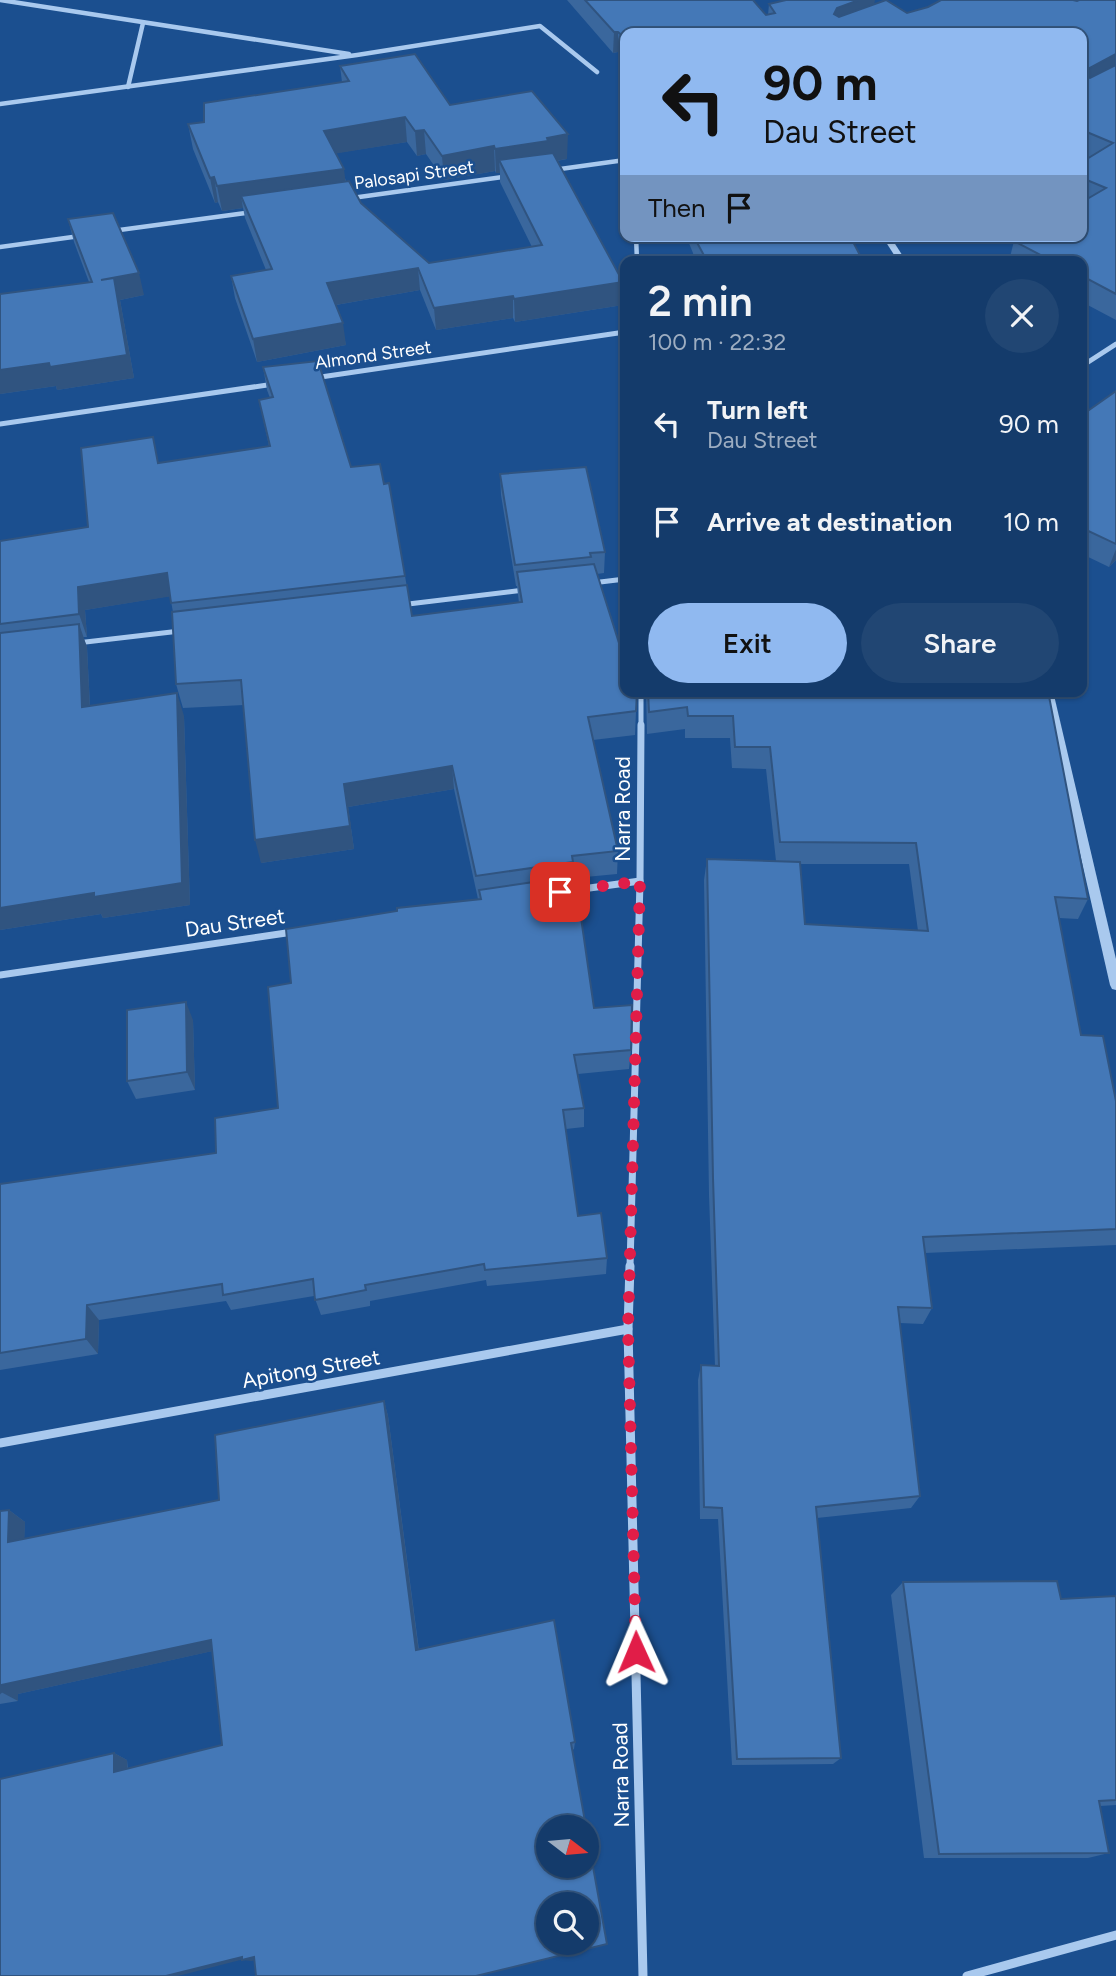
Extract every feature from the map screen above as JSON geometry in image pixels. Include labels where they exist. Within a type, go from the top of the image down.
[{"type":"street","points":[[0,0],[356,55]]},
{"type":"street","points":[[128,87],[143,23]]},
{"type":"street","points":[[0,104],[356,55],[540,26],[597,72]]},
{"type":"street","points":[[543,172],[620,161]]},
{"type":"street","name":"Palosapi Street","points":[[340,200],[516,175]]},
{"type":"street","points":[[109,232],[258,211]]},
{"type":"street","points":[[0,247],[82,236]]},
{"type":"street","name":"Almond Street","points":[[312,378],[620,333]]},
{"type":"street","points":[[1087,363],[1116,344]]},
{"type":"street","points":[[0,424],[285,382]]},
{"type":"street","points":[[583,583],[620,579]]},
{"type":"street","points":[[389,606],[528,590]]},
{"type":"street","points":[[69,643],[194,629]]},
{"type":"street","name":"Narra Road","points":[[641,697],[640,881],[628,1329],[643,1976]]},
{"type":"street","points":[[1049,697],[1116,985]]},
{"type":"street","points":[[559,893],[640,881]]},
{"type":"street","name":"Dau Street","points":[[0,975],[300,931]]},
{"type":"street","name":"Apitong Street","points":[[0,1443],[628,1329]]},
{"type":"street","points":[[967,1976],[1116,1935]]},
{"type":"building","points":[[585,0],[753,0],[766,15],[775,13],[769,4],[786,0],[859,0],[837,8],[834,14],[839,17],[886,0],[907,13],[941,0],[1116,0],[1116,54],[1087,69],[1087,28],[620,28],[620,34],[614,32]]},
{"type":"building","points":[[415,54],[450,105],[532,91],[568,134],[547,138],[548,141],[495,149],[494,146],[442,156],[424,130],[415,131],[405,117],[324,131],[344,169],[217,186],[214,177],[210,178],[188,124],[204,122],[204,103],[349,81],[340,66]]},
{"type":"building","points":[[1116,65],[1116,294],[1087,279],[1087,256],[1042,256],[1016,242],[1087,242],[1087,199],[1106,188],[1087,180],[1087,159],[1113,143],[1087,132],[1087,77]]},
{"type":"building","points":[[553,153],[620,276],[620,282],[434,308],[418,268],[327,283],[343,323],[253,339],[231,276],[272,269],[241,196],[349,181],[361,203],[429,263],[542,245],[499,160]]},
{"type":"building","points":[[113,213],[139,273],[101,280],[114,278],[127,355],[50,367],[49,363],[0,370],[0,294],[92,282],[68,219]]},
{"type":"building","points":[[697,242],[853,242],[860,256],[704,256]]},
{"type":"building","points":[[318,361],[351,467],[380,464],[384,484],[389,483],[405,576],[171,603],[167,573],[78,587],[79,614],[0,624],[0,541],[88,527],[81,448],[153,437],[158,463],[270,446],[259,400],[273,397],[263,367]]},
{"type":"building","points":[[1116,391],[1116,544],[1087,530],[1087,411]]},
{"type":"building","points":[[586,467],[605,552],[590,553],[591,557],[515,565],[500,474]]},
{"type":"building","points":[[594,564],[620,646],[620,697],[637,697],[636,711],[588,717],[618,851],[572,856],[573,862],[476,876],[452,766],[344,784],[350,826],[255,840],[241,680],[176,684],[172,612],[407,585],[412,616],[522,602],[517,572]]},
{"type":"building","points":[[79,624],[82,707],[177,693],[182,883],[0,908],[0,633]]},
{"type":"building","points":[[648,697],[1049,697],[1088,899],[1055,897],[1081,1035],[1103,1036],[1116,1101],[1116,1229],[923,1237],[932,1308],[898,1307],[920,1496],[816,1507],[841,1758],[737,1759],[722,1508],[704,1507],[701,1365],[719,1366],[707,859],[800,862],[805,924],[928,931],[916,843],[780,842],[770,747],[735,747],[733,716],[688,716],[687,707],[649,712]]},
{"type":"building","points":[[575,876],[594,1008],[632,1005],[631,1050],[574,1055],[584,1108],[563,1110],[578,1216],[601,1213],[607,1258],[485,1270],[484,1264],[365,1285],[366,1290],[315,1300],[313,1279],[223,1295],[222,1284],[87,1305],[86,1339],[0,1353],[0,1184],[216,1153],[215,1118],[278,1108],[268,987],[291,983],[286,929],[397,911],[397,908],[481,899],[479,890]]},
{"type":"building","points":[[186,1002],[187,1072],[127,1081],[127,1010]]},
{"type":"building","points":[[384,1401],[416,1650],[554,1620],[575,1742],[571,1743],[584,1815],[536,1815],[536,1878],[595,1878],[598,1892],[536,1892],[536,1955],[562,1955],[476,1976],[256,1976],[254,1957],[242,1960],[242,1957],[166,1976],[0,1976],[0,1779],[114,1753],[114,1772],[222,1745],[211,1640],[1,1685],[0,1693],[0,1511],[9,1510],[8,1542],[219,1500],[215,1435]]},
{"type":"building","points":[[1057,1581],[1061,1599],[1116,1596],[1116,1800],[1099,1801],[1109,1853],[939,1854],[903,1582]]},
{"type":"building","points":[[599,1900],[607,1944],[599,1946]]},
{"type":"route","points":[[560,892],[640,881],[628,1329],[636,1652]]}]
